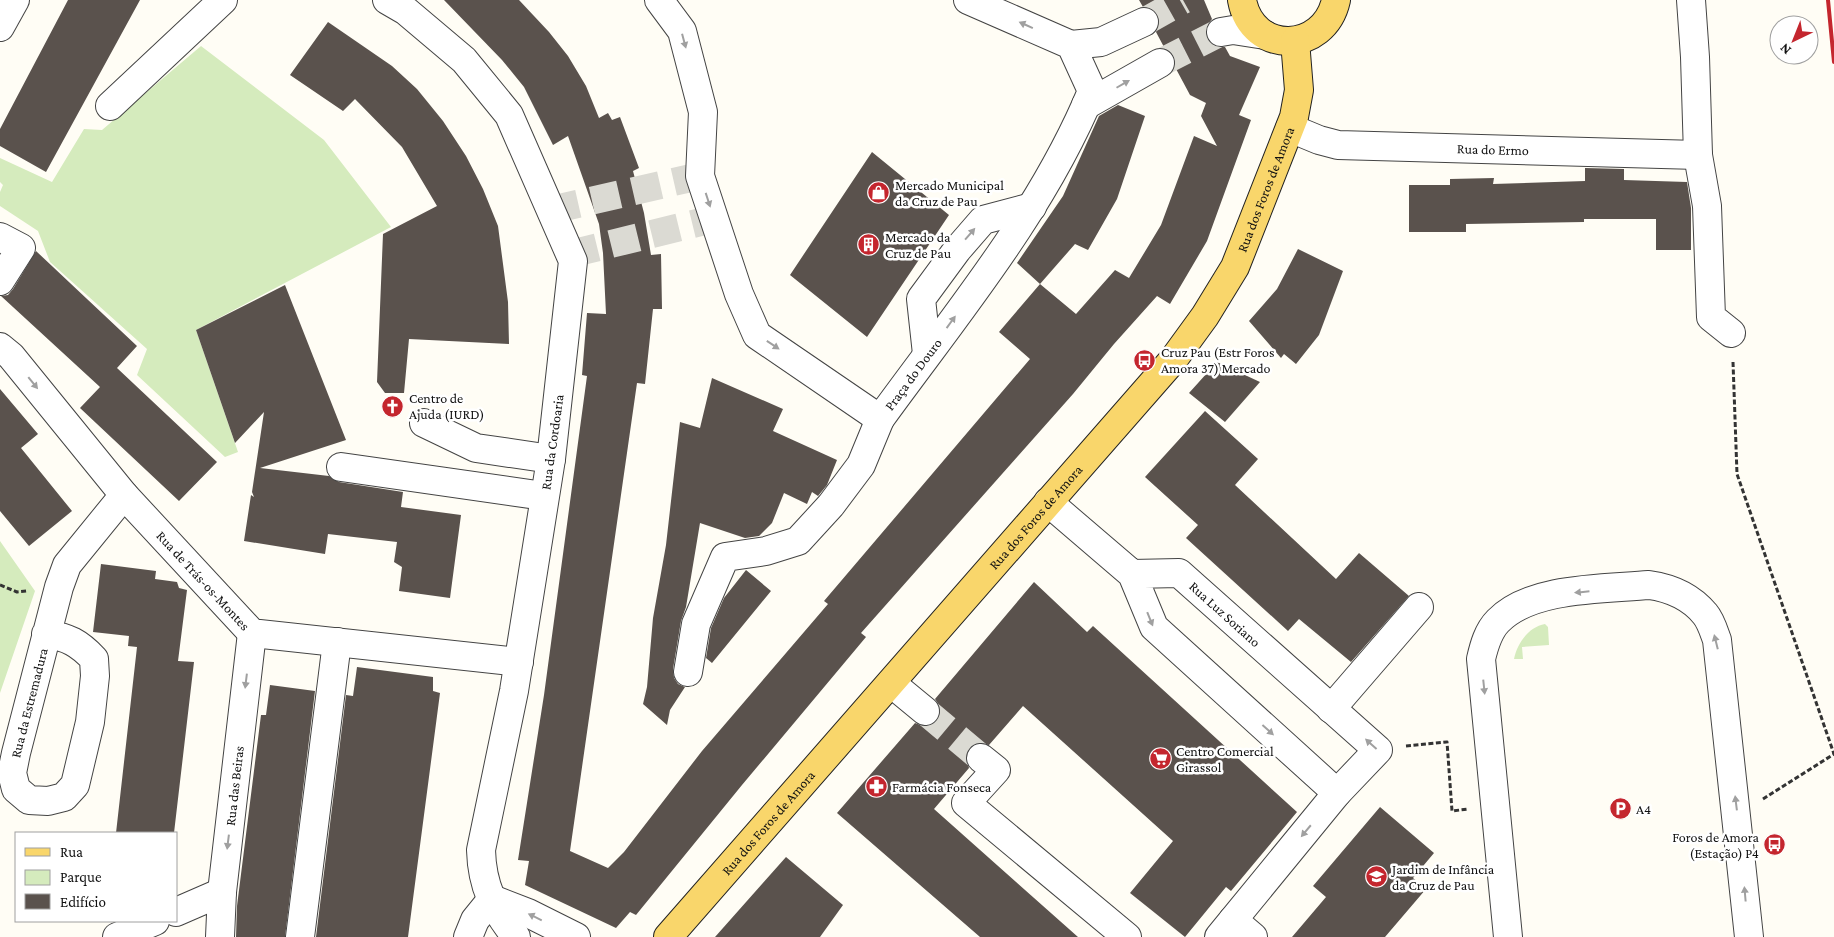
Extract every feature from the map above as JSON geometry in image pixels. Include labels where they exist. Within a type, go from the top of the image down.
[{"type":"main road","points":[[1242,0],[1244,11],[1252,24],[1264,35],[1279,41],[1295,41],[1310,37],[1322,28],[1331,16],[1336,0]]},
{"type":"main road","name":"Rua dos Foros de Amora","points":[[668,937],[1173,360],[1204,316],[1235,267],[1290,128],[1299,90],[1295,41]]},
{"type":"street","points":[[0,27],[15,0]]},
{"type":"street","points":[[110,106],[223,0]]},
{"type":"street","name":"Rua da Cordoaria","points":[[387,0],[406,11],[464,60],[508,115],[573,261],[551,458],[519,662],[481,850],[481,871],[486,890],[503,920],[516,937]]},
{"type":"street","name":"Praça do Douro","points":[[659,0],[682,31],[703,112],[700,176],[738,294],[757,335],[880,419],[1032,207],[1079,125],[1092,91],[1071,45]]},
{"type":"street","points":[[968,0],[1071,45],[1101,42],[1144,22]]},
{"type":"street","points":[[1690,0],[1695,57],[1698,155],[1707,206],[1711,317],[1731,333]]},
{"type":"street","points":[[1221,32],[1233,30],[1264,35]]},
{"type":"street","points":[[1086,105],[1160,63]]},
{"type":"street","name":"Rua do Ermo","points":[[1290,128],[1319,140],[1338,145],[1698,155]]},
{"type":"street","points":[[927,354],[921,299],[957,250],[983,220],[1032,207]]},
{"type":"street","points":[[0,237],[21,248],[0,281]]},
{"type":"street","name":"Rua de Trás-os-Montes","points":[[0,347],[11,356],[124,495],[252,632],[519,662]]},
{"type":"street","points":[[688,672],[696,624],[725,557],[766,550],[798,541],[831,505],[861,466],[880,419]]},
{"type":"street","points":[[424,423],[476,448],[551,458]]},
{"type":"street","points":[[341,467],[544,496]]},
{"type":"street","name":"Rua da Estremadura","points":[[46,634],[66,637],[80,645],[94,658],[95,676],[90,722],[75,785],[64,797],[48,800],[29,800],[16,789],[12,773],[46,634],[67,565],[124,495]]},
{"type":"street","points":[[1048,502],[1132,574],[1154,627],[1338,793]]},
{"type":"street","name":"Rua Luz Soriano","points":[[1132,574],[1179,573],[1378,750]]},
{"type":"street","points":[[1508,937],[1481,659],[1486,639],[1497,621],[1520,604],[1542,596],[1649,584],[1665,588],[1685,597],[1706,615],[1717,640],[1738,816],[1749,937]]},
{"type":"street","points":[[1331,709],[1419,606]]},
{"type":"street","name":"Rua das Beiras","points":[[220,937],[222,892],[252,632]]},
{"type":"street","points":[[300,937],[337,642]]},
{"type":"street","points":[[891,683],[925,711]]},
{"type":"street","points":[[1253,937],[1226,929],[1338,793],[1378,750]]},
{"type":"street","points":[[981,758],[996,770],[966,803],[1127,937]]},
{"type":"street","points":[[178,911],[222,892]]},
{"type":"street","points":[[468,937],[475,920],[492,899],[576,937]]},
{"type":"street","points":[[116,937],[153,922]]},
{"type":"path","points":[[1731,333],[1737,474],[1834,754],[1738,816]]},
{"type":"path","points":[[0,585],[17,592],[35,591]]},
{"type":"path","points":[[1378,750],[1447,742],[1452,811],[1495,806]]},
{"type":"green space","points":[[201,46],[324,140],[391,227],[196,330],[238,452],[225,457],[137,375],[147,349],[50,262],[38,231],[0,206],[0,192],[3,185],[0,182],[0,158],[52,182],[84,129],[102,130]]},
{"type":"green space","points":[[0,541],[35,591],[0,693]]},
{"type":"green space","points":[[1545,624],[1548,627],[1549,645],[1522,647],[1523,659],[1514,659],[1524,637],[1533,629]]},
{"type":"building","points":[[68,0],[140,0],[46,172],[0,146],[0,129]]},
{"type":"building","points":[[444,0],[519,0],[549,32],[568,56],[586,86],[599,118],[608,113],[612,120],[620,117],[639,168],[633,171],[644,213],[651,255],[661,254],[662,309],[653,309],[645,384],[637,383],[570,851],[608,868],[624,852],[702,751],[828,604],[824,601],[1030,359],[999,332],[1040,284],[1076,314],[1115,270],[1129,278],[1161,225],[1194,136],[1217,146],[1201,116],[1206,103],[1190,95],[1175,67],[1174,56],[1165,49],[1156,32],[1159,24],[1158,15],[1153,9],[1143,7],[1139,0],[1204,0],[1212,19],[1206,27],[1206,35],[1209,42],[1216,47],[1225,47],[1230,56],[1260,67],[1239,115],[1251,120],[1207,241],[1170,304],[1157,296],[1114,344],[1073,394],[861,633],[866,637],[636,915],[630,912],[616,928],[525,885],[529,861],[518,860],[544,695],[587,376],[582,375],[587,313],[606,314],[603,253],[599,224],[568,136],[553,145],[524,87],[502,60]]},
{"type":"building","points":[[328,22],[392,66],[417,89],[443,121],[466,156],[483,189],[498,226],[508,302],[509,344],[409,339],[404,393],[385,393],[377,382],[383,234],[437,206],[402,147],[355,99],[343,111],[290,75]]},
{"type":"building","points":[[1118,105],[1145,116],[1117,199],[1088,250],[1075,244],[1040,284],[1017,263],[1063,196],[1099,116]]},
{"type":"building","name":"Mercado da Cruz de Pau","points":[[872,152],[949,215],[867,337],[790,275]]},
{"type":"building","points":[[1585,168],[1624,169],[1624,180],[1687,182],[1691,208],[1691,250],[1656,250],[1656,219],[1584,219],[1584,222],[1466,224],[1466,232],[1409,232],[1409,185],[1450,185],[1450,179],[1494,178],[1493,184],[1585,181]]},
{"type":"building","points":[[1298,249],[1343,271],[1319,335],[1296,364],[1284,354],[1281,358],[1249,321],[1277,289]]},
{"type":"building","points":[[36,251],[137,346],[117,368],[217,462],[179,501],[80,408],[100,387],[1,296],[8,295],[13,289]]},
{"type":"building","points":[[285,285],[346,440],[260,468],[329,476],[339,482],[403,492],[401,507],[461,515],[450,598],[399,591],[402,567],[394,562],[397,542],[328,534],[325,554],[244,541],[251,495],[254,497],[252,492],[264,412],[235,443],[196,330]]},
{"type":"building","points":[[1217,362],[1260,382],[1225,422],[1189,393]]},
{"type":"building","points":[[712,378],[783,409],[773,431],[837,460],[827,485],[818,496],[812,492],[807,504],[784,493],[772,523],[759,536],[745,538],[700,523],[686,607],[681,621],[673,669],[674,678],[678,684],[685,687],[670,710],[667,725],[643,704],[647,687],[653,618],[666,545],[680,422],[700,428]]},
{"type":"building","points":[[0,389],[38,434],[21,448],[72,511],[29,546],[0,511]]},
{"type":"building","points":[[1205,411],[1258,459],[1235,485],[1336,579],[1359,553],[1409,596],[1351,662],[1299,619],[1288,631],[1186,538],[1198,525],[1145,477]]},
{"type":"building","points":[[101,564],[156,571],[155,579],[177,582],[179,588],[187,590],[178,661],[194,662],[174,832],[116,832],[137,647],[128,646],[129,636],[93,632]]},
{"type":"building","points":[[746,570],[771,591],[712,663],[706,658],[711,628],[724,598]]},
{"type":"building","points":[[1034,582],[1087,632],[1093,626],[1297,812],[1231,891],[1226,887],[1185,937],[1130,893],[1173,841],[1023,706],[989,745],[976,743],[969,748],[966,756],[969,768],[934,809],[1078,937],[980,937],[837,813],[915,723],[923,726],[931,725],[937,721],[940,713],[939,705],[935,699]]},
{"type":"building","points":[[357,667],[433,677],[433,691],[440,693],[408,937],[316,937],[346,695],[353,696]]},
{"type":"building","points":[[270,685],[315,691],[285,937],[236,937],[237,906],[261,715],[266,715]]},
{"type":"building","name":"Jardim de Infância da Cruz de Pau","points":[[1380,807],[1434,853],[1413,878],[1426,889],[1385,937],[1292,937],[1326,897],[1313,886]]},
{"type":"building","points":[[786,857],[843,905],[820,937],[715,937]]},
{"type":"tunnel","points":[[1144,22],[1183,0]]},
{"type":"tunnel","points":[[1160,63],[1221,32]]},
{"type":"tunnel","points":[[551,210],[700,176]]},
{"type":"tunnel","points":[[570,254],[709,220],[715,223]]},
{"type":"tunnel","points":[[925,711],[981,758]]},
{"type":"railway","points":[[1828,0],[1834,62]]},
{"type":"place","name":"Mercado Municipal da Cruz de Pau","points":[[879,193]]},
{"type":"place","name":"Mercado da Cruz de Pau","points":[[869,245]]},
{"type":"place","name":"Cruz Pau (Estr Foros Amora 37) Mercado","points":[[1145,360]]},
{"type":"place","name":"Centro de Ajuda (IURD)","points":[[393,406]]},
{"type":"place","name":"Centro Comercial Girassol","points":[[1160,759]]},
{"type":"place","name":"Farmácia Fonseca","points":[[876,787]]},
{"type":"place","name":"A4","points":[[1620,809]]},
{"type":"place","name":"Foros de Amora (Estação) P4","points":[[1775,845]]},
{"type":"place","name":"Jardim de Infância da Cruz de Pau","points":[[1376,877]]}]
